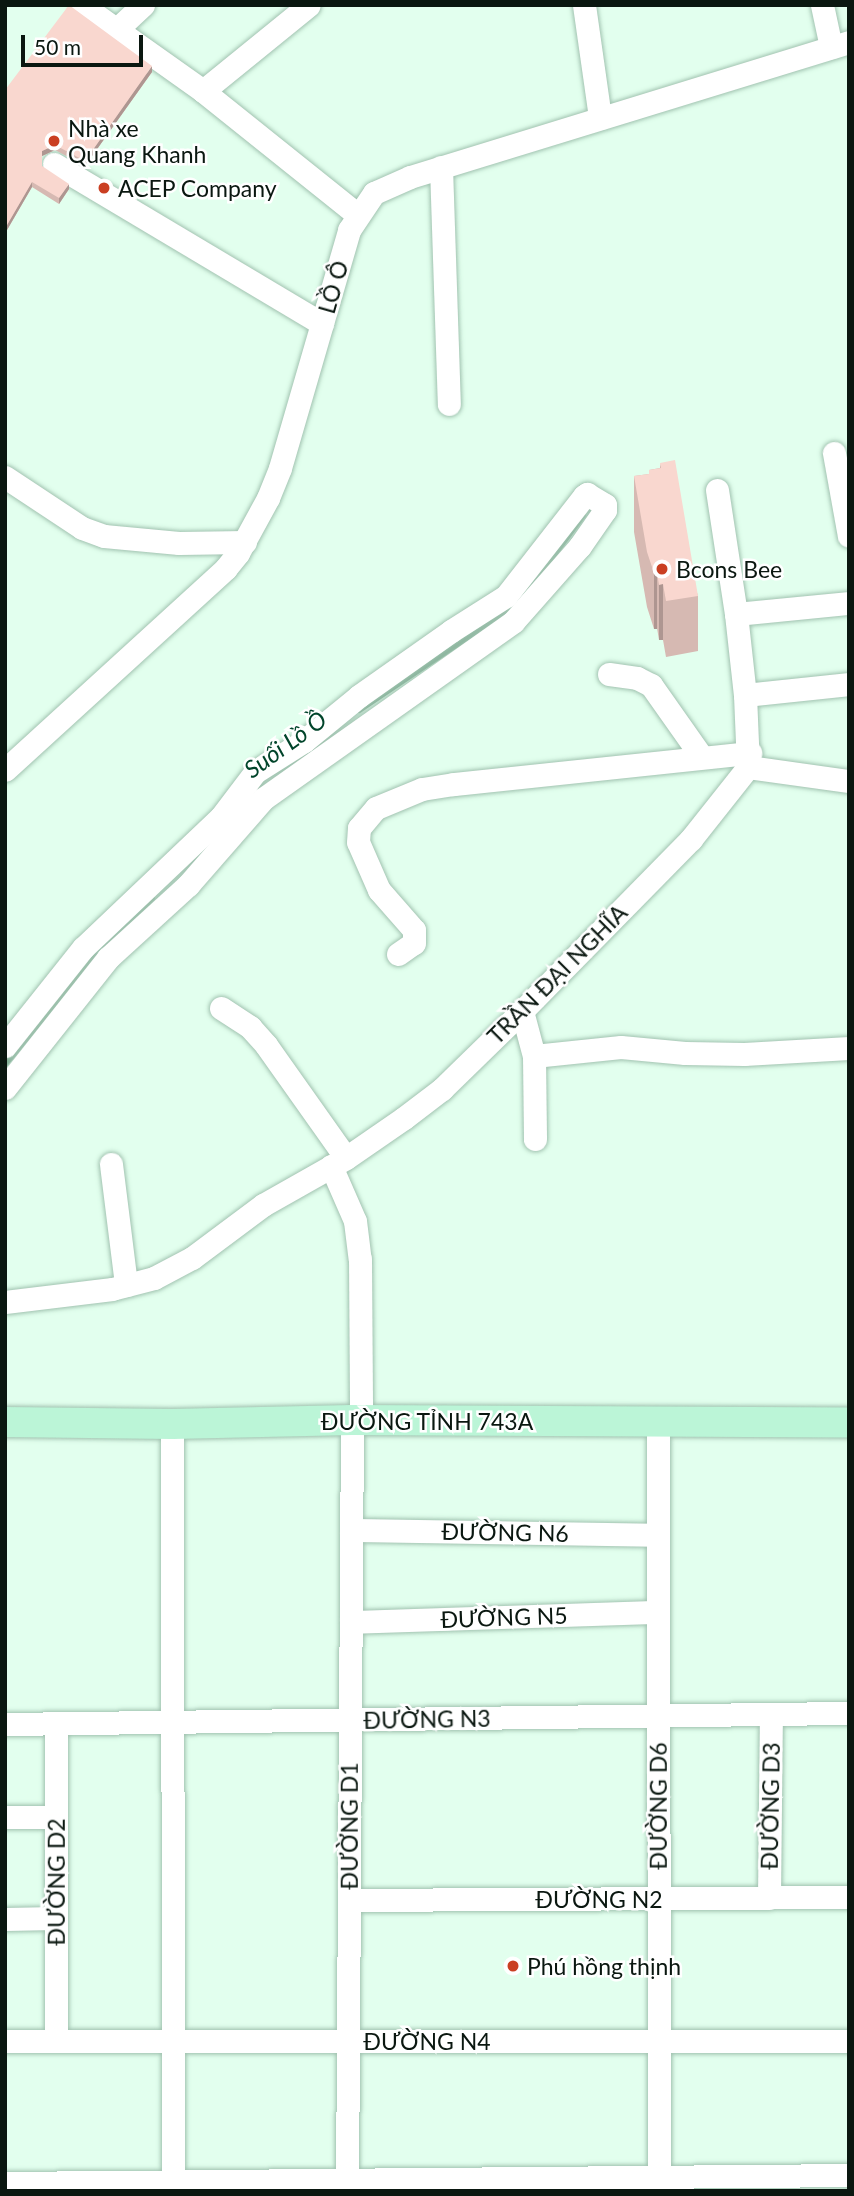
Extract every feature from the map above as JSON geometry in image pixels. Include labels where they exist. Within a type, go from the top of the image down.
[{"type":"main road","name":"ĐƯỜNG TỈNH 743A","points":[[5,1422],[172,1424],[356,1420],[849,1423]]},
{"type":"street","points":[[82,5],[203,91],[358,215]]},
{"type":"street","points":[[116,30],[143,5]]},
{"type":"street","points":[[203,91],[309,5]]},
{"type":"street","points":[[584,5],[600,118]]},
{"type":"street","points":[[822,5],[840,45]]},
{"type":"street","name":"LỒ Ô","points":[[5,770],[226,568],[245,542],[280,468],[349,230],[374,193],[441,167],[840,45]]},
{"type":"street","points":[[54,164],[322,324]]},
{"type":"street","points":[[441,167],[449,404]]},
{"type":"street","points":[[834,453],[849,536]]},
{"type":"street","points":[[5,477],[82,528],[104,536],[179,543],[245,542]]},
{"type":"street","points":[[716,490],[736,614],[749,760]]},
{"type":"street","points":[[5,1046],[83,948],[221,817],[255,772],[304,741],[360,713],[513,622],[580,546],[605,510],[605,505],[587,494],[584,496],[506,596],[451,631],[360,713],[263,799],[188,885],[108,958],[5,1088]]},
{"type":"street","points":[[736,614],[849,604]]},
{"type":"street","points":[[609,674],[637,678],[651,685],[701,756]]},
{"type":"street","points":[[745,695],[849,684]]},
{"type":"street","points":[[398,954],[414,943],[414,930],[379,890],[358,842],[359,828],[376,808],[422,789],[701,756],[749,760],[849,781]]},
{"type":"street","name":"TRẦN ĐẠI NGHĨA","points":[[5,1302],[126,1285],[154,1278],[192,1258],[263,1205],[338,1162],[442,1089],[691,839],[749,760]]},
{"type":"street","points":[[221,1008],[250,1027],[266,1045],[338,1162],[355,1221],[360,1259],[356,1420]]},
{"type":"street","points":[[522,1011],[534,1056],[535,1139]]},
{"type":"street","points":[[534,1056],[621,1047],[685,1053],[744,1054],[849,1048]]},
{"type":"street","points":[[111,1164],[126,1285]]},
{"type":"street","name":"ĐƯỜNG D1","points":[[347,2185],[351,1530],[356,1420]]},
{"type":"street","name":"ĐƯỜNG D6","points":[[658,1422],[659,2184]]},
{"type":"street","points":[[172,1424],[173,2181]]},
{"type":"street","name":"ĐƯỜNG N6","points":[[351,1530],[658,1535]]},
{"type":"street","name":"ĐƯỜNG N5","points":[[351,1622],[657,1612]]},
{"type":"street","name":"ĐƯỜNG N3","points":[[5,1724],[849,1713]]},
{"type":"street","name":"ĐƯỜNG D3","points":[[769,1898],[771,1714]]},
{"type":"street","name":"ĐƯỜNG D2","points":[[56,1724],[56,2041]]},
{"type":"street","points":[[5,1816],[56,1817]]},
{"type":"street","name":"ĐƯỜNG N2","points":[[349,1900],[849,1897]]},
{"type":"street","points":[[5,1919],[56,1919]]},
{"type":"street","name":"ĐƯỜNG N4","points":[[5,2041],[849,2041]]},
{"type":"street","points":[[5,2183],[173,2181],[347,2185],[659,2184],[849,2175]]},
{"type":"building","name":"Nhà xe Quang Khanh","points":[[69,5],[152,66],[85,161],[55,145],[42,151],[42,166],[69,184],[59,198],[32,182],[7,225],[5,90]]},
{"type":"building","points":[[675,460],[698,596],[666,601],[663,584],[659,585],[657,573],[654,573],[647,552],[634,476],[649,474],[649,470],[661,468],[660,463]]},
{"type":"waterway","name":"Suối Lồ Ồ","points":[[533,583],[583,515]]},
{"type":"waterway","name":"Suối Lồ Ồ","points":[[359,710],[514,606]]},
{"type":"waterway","name":"Suối Lồ Ồ","points":[[5,1064],[95,954],[152,898]]},
{"type":"place","name":"Nhà xe Quang Khanh","points":[[54,141]]},
{"type":"place","name":"ACEP Company","points":[[104,188]]},
{"type":"place","name":"Bcons Bee","points":[[662,569]]},
{"type":"place","name":"Phú hồng thịnh","points":[[513,1966]]}]
